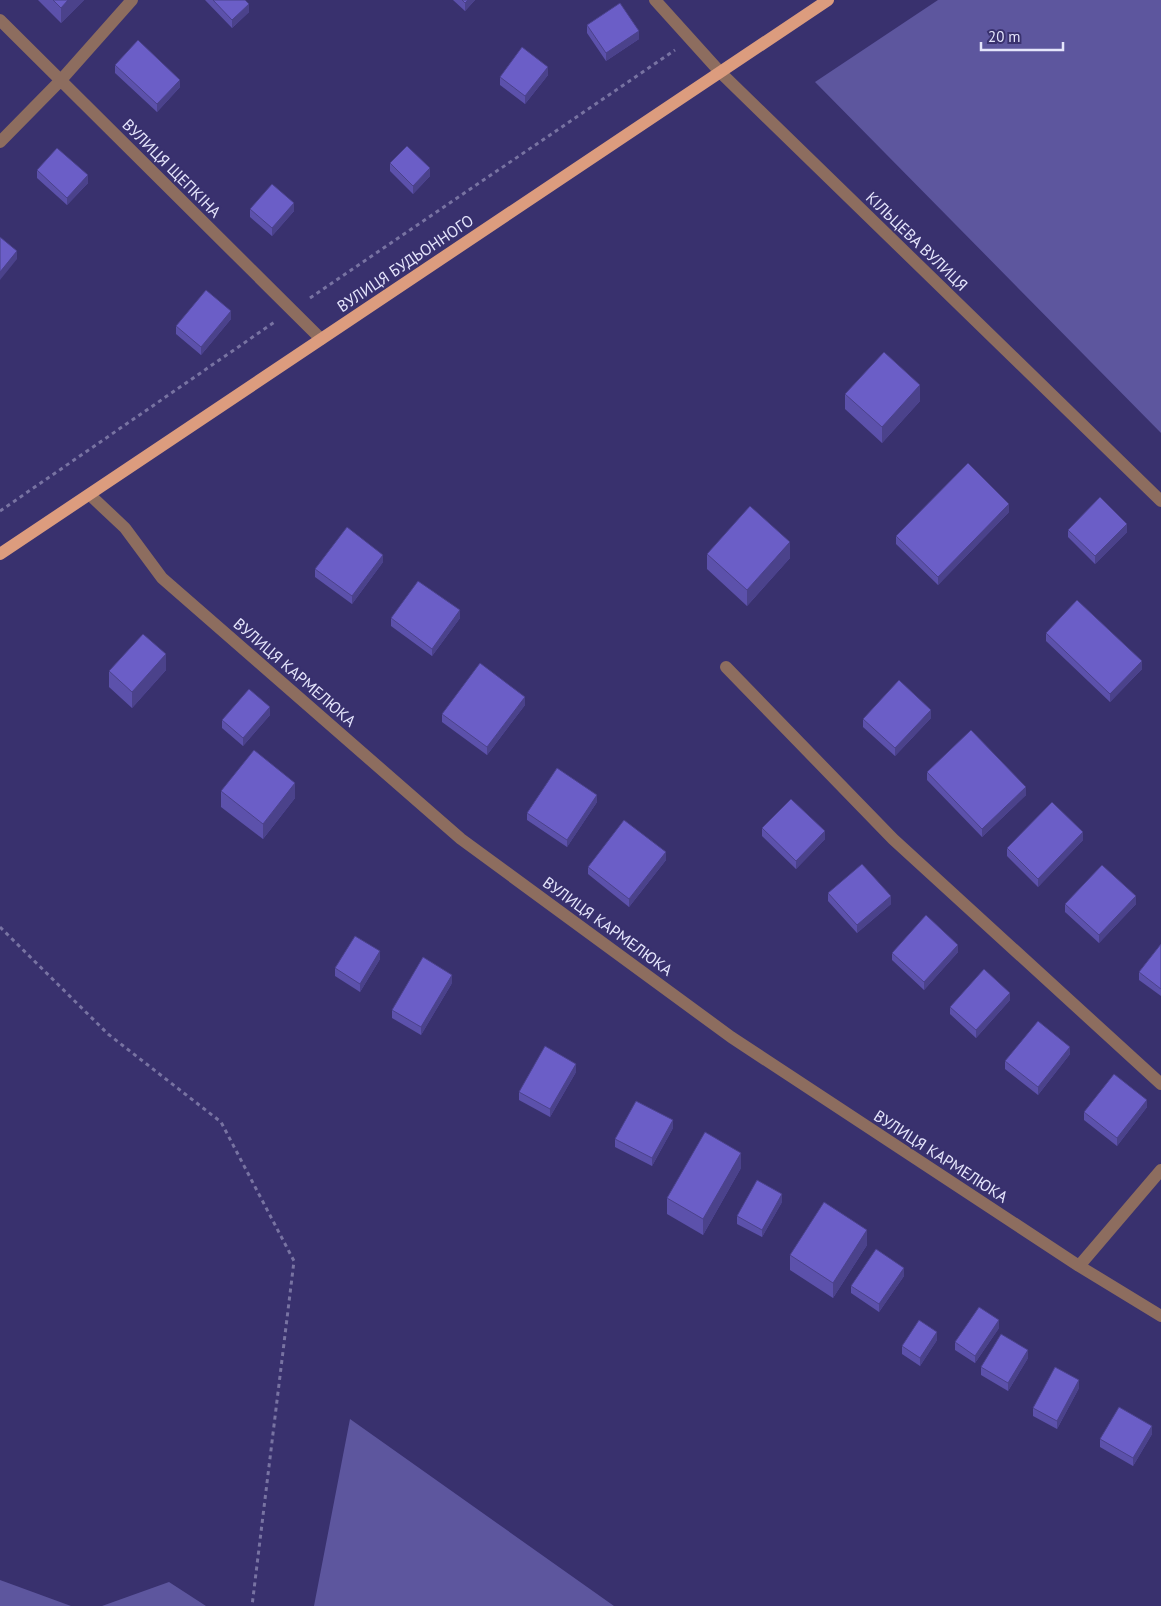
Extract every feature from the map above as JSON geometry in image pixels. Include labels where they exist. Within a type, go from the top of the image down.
[{"type":"main road","name":"ВУЛИЦЯ БУДЬОННОГО","points":[[0,554],[828,0]]},
{"type":"street","points":[[0,142],[61,80],[132,0]]},
{"type":"street","name":"КІЛЬЦЕВА ВУЛИЦЯ","points":[[655,0],[720,72],[1161,501]]},
{"type":"street","name":"ВУЛИЦЯ ЩЕПКІНА","points":[[0,20],[321,339]]},
{"type":"street","name":"ВУЛИЦЯ КАРМЕЛЮКА","points":[[90,495],[125,528],[162,578],[461,839],[731,1037],[1079,1266],[1161,1316]]},
{"type":"street","points":[[726,667],[892,839],[1161,1084]]},
{"type":"street","points":[[1079,1266],[1161,1170]]},
{"type":"path","points":[[0,511],[691,39]]},
{"type":"path","points":[[0,927],[108,1034],[221,1122],[294,1261],[252,1606]]},
{"type":"shaded area","points":[[938,0],[1161,0],[1161,433],[815,82]]},
{"type":"shaded area","points":[[350,1419],[614,1606],[314,1606]]},
{"type":"shaded area","points":[[0,1580],[71,1606],[0,1606]]},
{"type":"shaded area","points":[[169,1582],[206,1606],[102,1606]]},
{"type":"building","points":[[53,0],[68,0],[61,8]]},
{"type":"building","points":[[213,0],[245,0],[249,4],[232,20]]},
{"type":"building","points":[[620,3],[639,31],[606,53],[587,25]]},
{"type":"building","points":[[138,40],[180,80],[157,104],[115,65]]},
{"type":"building","points":[[522,47],[548,67],[525,96],[500,77]]},
{"type":"building","points":[[407,146],[430,168],[413,186],[390,163]]},
{"type":"building","points":[[57,148],[88,175],[67,198],[37,170]]},
{"type":"building","points":[[272,184],[294,203],[272,228],[250,209]]},
{"type":"building","points":[[0,237],[17,251],[0,272]]},
{"type":"building","points":[[206,290],[231,311],[201,347],[176,326]]},
{"type":"building","points":[[884,352],[920,385],[882,427],[845,394]]},
{"type":"building","points":[[968,463],[1009,504],[938,577],[896,536]]},
{"type":"building","points":[[1100,497],[1127,524],[1095,556],[1068,530]]},
{"type":"building","points":[[750,506],[790,542],[747,590],[707,554]]},
{"type":"building","points":[[347,527],[383,555],[352,596],[315,569]]},
{"type":"building","points":[[418,581],[460,610],[432,649],[391,618]]},
{"type":"building","points":[[1077,600],[1142,661],[1110,694],[1046,633]]},
{"type":"building","points":[[143,634],[166,654],[132,692],[109,671]]},
{"type":"building","points":[[480,663],[525,697],[487,747],[442,714]]},
{"type":"building","points":[[899,680],[931,710],[895,748],[863,719]]},
{"type":"building","points":[[249,689],[270,707],[243,738],[222,720]]},
{"type":"building","points":[[971,730],[1026,787],[982,829],[927,772]]},
{"type":"building","points":[[254,750],[295,783],[263,824],[221,791]]},
{"type":"building","points":[[557,768],[597,795],[567,840],[527,813]]},
{"type":"building","points":[[791,799],[825,831],[796,861],[762,828]]},
{"type":"building","points":[[1052,802],[1083,832],[1038,879],[1007,848]]},
{"type":"building","points":[[624,820],[666,852],[629,899],[588,867]]},
{"type":"building","points":[[862,864],[891,896],[857,925],[828,893]]},
{"type":"building","points":[[1102,865],[1136,896],[1099,935],[1065,904]]},
{"type":"building","points":[[926,915],[958,945],[924,982],[892,953]]},
{"type":"building","points":[[355,936],[380,951],[360,984],[335,968]]},
{"type":"building","points":[[1161,944],[1161,989],[1139,972]]},
{"type":"building","points":[[423,957],[452,975],[421,1027],[392,1010]]},
{"type":"building","points":[[984,969],[1010,993],[976,1030],[950,1007]]},
{"type":"building","points":[[1038,1021],[1070,1047],[1038,1087],[1005,1061]]},
{"type":"building","points":[[545,1046],[576,1064],[550,1109],[519,1092]]},
{"type":"building","points":[[1114,1074],[1147,1100],[1117,1138],[1084,1112]]},
{"type":"building","points":[[636,1101],[673,1120],[652,1158],[615,1139]]},
{"type":"building","points":[[705,1132],[741,1153],[703,1219],[667,1198]]},
{"type":"building","points":[[757,1180],[782,1194],[762,1230],[737,1216]]},
{"type":"building","points":[[824,1202],[867,1230],[833,1283],[790,1255]]},
{"type":"building","points":[[876,1249],[904,1268],[879,1304],[851,1286]]},
{"type":"building","points":[[979,1307],[999,1320],[975,1356],[955,1342]]},
{"type":"building","points":[[919,1320],[937,1332],[920,1358],[902,1346]]},
{"type":"building","points":[[1001,1334],[1028,1350],[1008,1383],[981,1367]]},
{"type":"building","points":[[1055,1367],[1079,1380],[1057,1421],[1033,1408]]},
{"type":"building","points":[[1119,1407],[1152,1426],[1133,1458],[1100,1439]]}]
